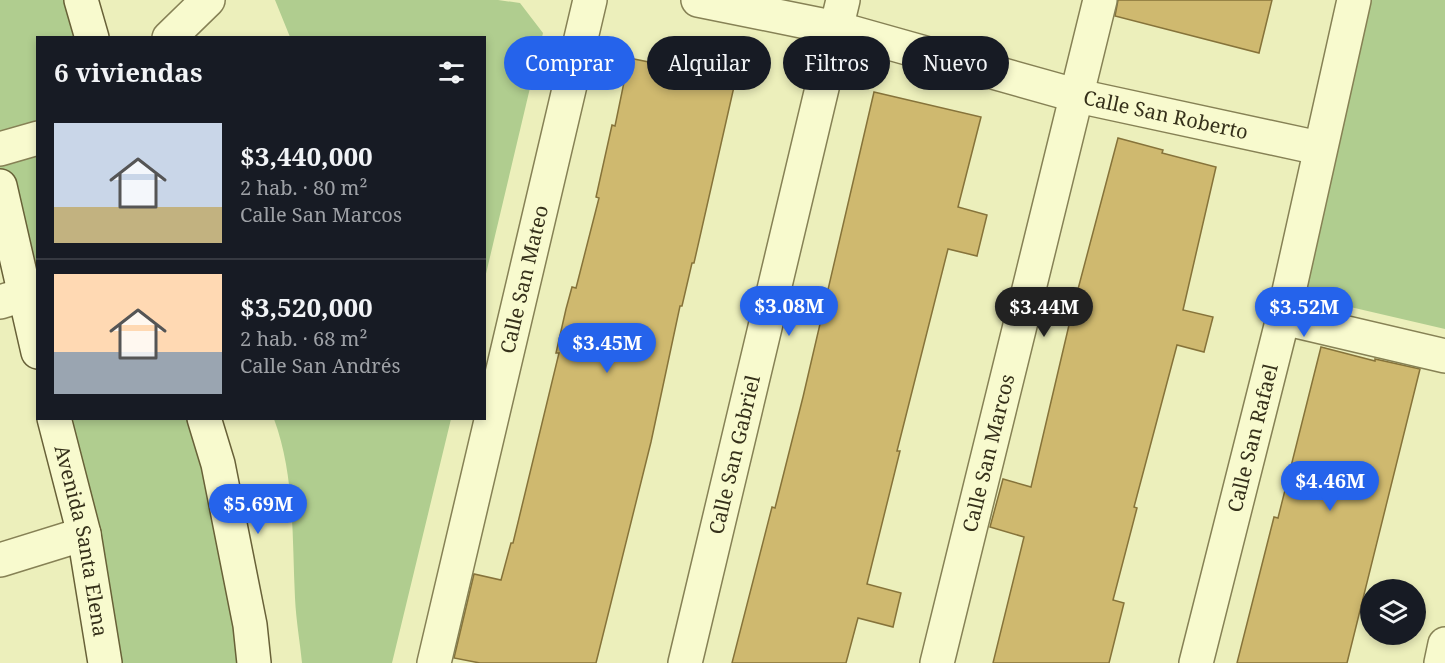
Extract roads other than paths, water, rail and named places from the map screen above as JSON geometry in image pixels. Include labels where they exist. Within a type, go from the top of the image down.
[{"type":"street","points":[[81,0],[91,36]]},
{"type":"street","points":[[171,36],[208,0]]},
{"type":"street","name":"Calle San Mateo","points":[[434,663],[590,0]]},
{"type":"street","name":"Calle San Roberto","points":[[698,0],[839,14],[1078,96],[1319,148]]},
{"type":"street","name":"Calle San Marcos","points":[[937,663],[1100,0]]},
{"type":"street","name":"Calle San Rafael","points":[[1196,663],[1282,318],[1354,0]]},
{"type":"street","name":"Calle San Gabriel","points":[[685,663],[839,14]]},
{"type":"street","points":[[0,149],[36,139]]},
{"type":"street","points":[[0,186],[12,298],[36,348]]},
{"type":"street","points":[[1282,318],[1445,356]]},
{"type":"street","name":"Avenida Santa Elena","points":[[55,420],[84,534],[105,663]]},
{"type":"street","points":[[205,420],[218,464],[250,624],[254,663]]},
{"type":"street","points":[[0,560],[84,534]]},
{"type":"street","points":[[1441,663],[1445,644]]}]
